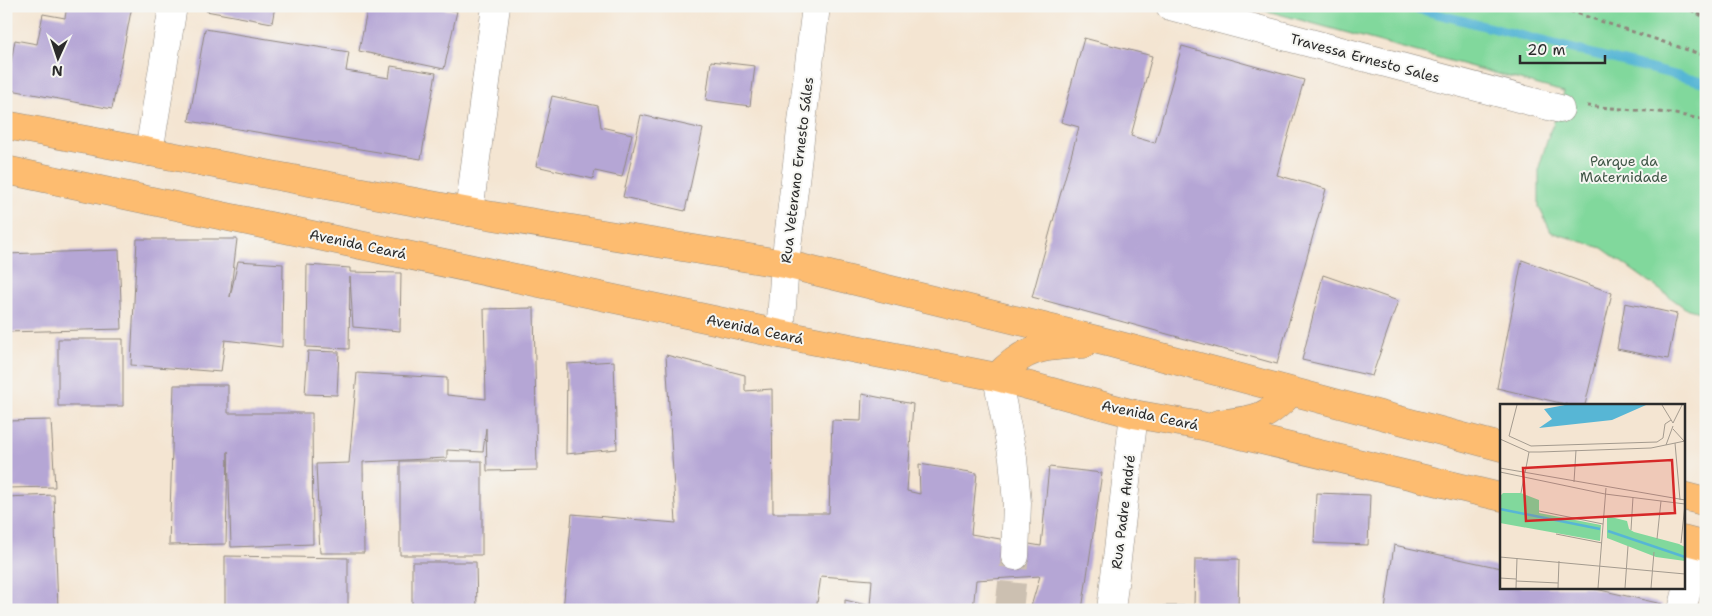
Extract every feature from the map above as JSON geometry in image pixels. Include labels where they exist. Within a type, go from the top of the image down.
[{"type":"main road","points":[[6,125],[469,212],[785,264],[1110,343],[1500,447]]},
{"type":"main road","name":"Avenida Ceará","points":[[6,170],[780,334],[997,377],[1134,414],[1202,426],[1500,497]]},
{"type":"main road","points":[[997,377],[1012,360],[1023,353],[1047,347],[1110,343]]},
{"type":"main road","points":[[1202,426],[1257,419],[1273,411],[1291,392]]},
{"type":"main road","points":[[1684,496],[1706,502]]},
{"type":"street","points":[[149,152],[173,6]]},
{"type":"street","points":[[469,212],[496,6]]},
{"type":"street","name":"Rua Veterano Ernesto Sáles","points":[[780,334],[785,264],[816,6]]},
{"type":"street","name":"Travessa Ernesto Sales","points":[[1170,6],[1560,109]]},
{"type":"street","points":[[997,377],[1013,458],[1017,503],[1015,556]]},
{"type":"street","name":"Rua Padre André","points":[[1111,610],[1134,414]]},
{"type":"street","points":[[1682,610],[1696,543]]},
{"type":"path","points":[[1555,6],[1706,56]]},
{"type":"path","points":[[1684,6],[1706,18]]},
{"type":"path","points":[[1560,109],[1581,106],[1617,108],[1670,113],[1706,120]]},
{"type":"green space","points":[[741,6],[783,6],[776,13]]},
{"type":"green space","name":"Parque da Maternidade","points":[[1249,6],[1706,6],[1706,314],[1685,308],[1602,248],[1551,232],[1539,207],[1539,167],[1550,131],[1560,109],[1564,92]]},
{"type":"building","points":[[67,6],[132,6],[112,109],[6,89],[15,40],[37,44],[43,14],[65,18]]},
{"type":"building","points":[[207,6],[275,6],[272,23],[206,11]]},
{"type":"building","points":[[368,6],[444,6],[443,9],[457,11],[444,69],[359,51]]},
{"type":"building","points":[[205,29],[349,52],[346,71],[389,78],[391,66],[436,73],[421,159],[189,121]]},
{"type":"building","points":[[1084,38],[1152,56],[1131,136],[1155,143],[1182,46],[1304,80],[1277,175],[1326,189],[1277,364],[1032,297],[1079,127],[1061,122]]},
{"type":"building","points":[[711,61],[755,66],[750,106],[706,100]]},
{"type":"building","points":[[552,96],[598,106],[601,127],[632,134],[622,177],[595,171],[593,179],[536,166]]},
{"type":"building","points":[[641,115],[703,129],[685,211],[623,197]]},
{"type":"building","points":[[137,239],[237,239],[230,297],[238,261],[283,264],[282,347],[225,340],[221,372],[131,365]]},
{"type":"building","points":[[119,250],[122,329],[6,332],[6,254]]},
{"type":"building","points":[[1522,260],[1612,293],[1585,404],[1565,404],[1497,388]]},
{"type":"building","points":[[307,265],[350,268],[350,272],[401,273],[400,331],[353,327],[350,277],[349,349],[306,347]]},
{"type":"building","points":[[1323,275],[1398,301],[1372,376],[1302,360]]},
{"type":"building","points":[[1625,303],[1677,314],[1668,359],[1617,349]]},
{"type":"building","points":[[534,308],[537,470],[487,471],[486,428],[483,452],[447,450],[447,458],[363,462],[364,553],[320,553],[316,464],[349,463],[357,373],[447,378],[447,395],[486,399],[484,309]]},
{"type":"building","points":[[58,339],[123,339],[123,406],[58,406]]},
{"type":"building","points":[[308,351],[339,352],[337,395],[305,394]]},
{"type":"building","points":[[666,355],[745,375],[745,391],[772,389],[773,513],[829,513],[832,420],[861,421],[862,394],[913,404],[907,491],[920,494],[919,464],[977,473],[971,534],[1041,546],[1049,467],[1102,473],[1082,610],[1030,610],[1040,576],[976,580],[973,610],[845,610],[845,600],[870,606],[872,580],[821,576],[816,610],[563,610],[572,514],[676,523]]},
{"type":"building","points":[[614,361],[617,449],[566,454],[567,364]]},
{"type":"building","points":[[174,385],[228,385],[228,413],[312,413],[313,544],[231,547],[228,451],[226,544],[169,545]]},
{"type":"building","points":[[51,420],[55,487],[6,488],[6,421]]},
{"type":"building","points":[[400,461],[482,461],[482,555],[400,555]]},
{"type":"building","points":[[1316,493],[1370,495],[1368,545],[1314,543]]},
{"type":"building","points":[[54,495],[58,610],[6,610],[6,497]]},
{"type":"building","points":[[1394,545],[1500,568],[1500,588],[1591,588],[1662,604],[1661,610],[1385,610]]},
{"type":"building","points":[[225,556],[348,558],[348,610],[225,610]]},
{"type":"building","points":[[1195,559],[1239,559],[1238,610],[1163,610],[1163,606],[1194,606]]},
{"type":"building","points":[[412,562],[476,562],[477,610],[412,610]]},
{"type":"building","points":[[83,606],[105,608],[104,610],[83,610]]},
{"type":"waterway","points":[[1406,6],[1706,83]]},
{"type":"tunnel","points":[[1009,610],[1015,556]]}]
